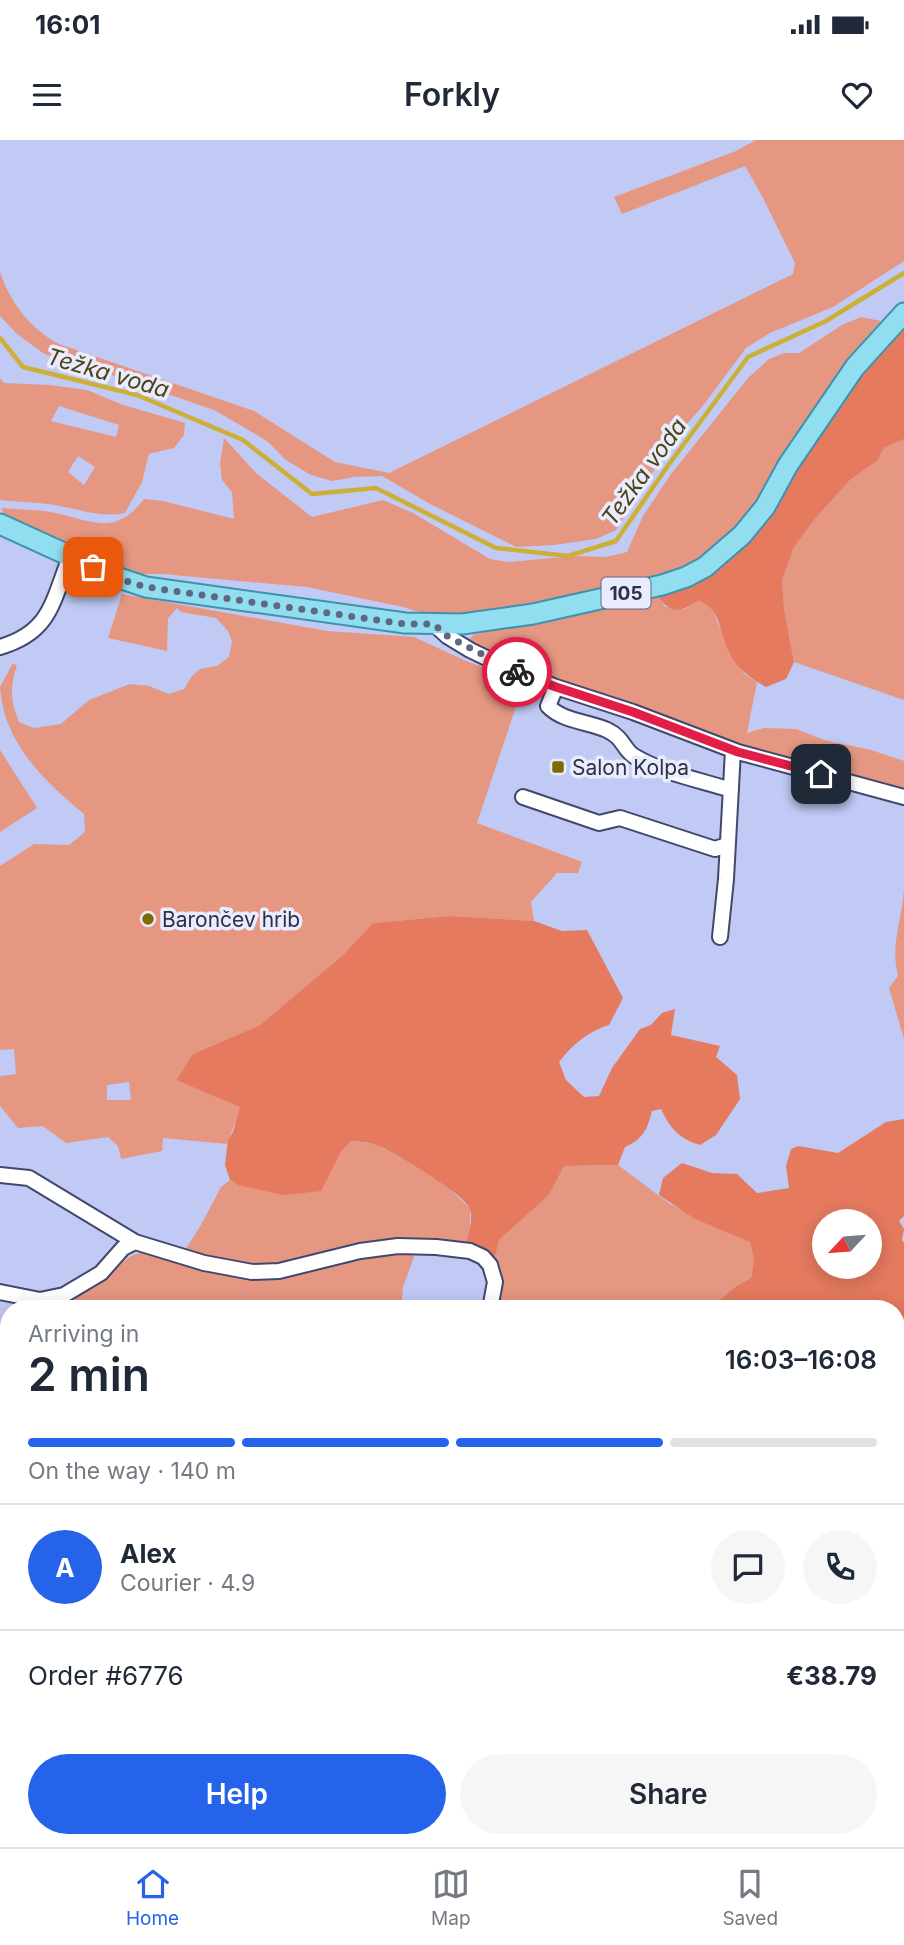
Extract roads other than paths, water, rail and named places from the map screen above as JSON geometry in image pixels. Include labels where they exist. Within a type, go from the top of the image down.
[{"type":"main road","name":"105","points":[[0,524],[116,578],[146,587],[405,624],[462,624],[533,614],[662,585],[705,567],[742,535],[765,507],[788,465],[855,368],[904,313]]},
{"type":"street","points":[[0,647],[26,638],[38,629],[47,615],[71,557]]},
{"type":"street","points":[[434,624],[447,636],[470,650],[556,687],[633,712],[733,750],[904,797]]},
{"type":"street","points":[[556,687],[548,706],[554,713],[619,736],[632,755],[662,768],[731,790]]},
{"type":"street","points":[[720,937],[733,750]]},
{"type":"street","points":[[523,797],[599,823],[620,818],[716,849],[727,845]]},
{"type":"street","points":[[0,1175],[29,1178],[135,1242],[204,1263],[252,1272],[279,1271],[360,1251],[398,1246],[470,1251],[483,1257],[490,1265],[495,1282],[492,1300]]},
{"type":"street","points":[[0,1292],[40,1300],[64,1295],[101,1273],[123,1248],[135,1242]]},
{"type":"waterway","name":"Težka voda","points":[[0,338],[23,367],[137,395],[243,440],[312,494],[376,488],[496,548],[568,556],[616,541],[748,357],[826,321],[904,273]]},
{"type":"place","name":"Salon Kolpa","points":[[558,767]]},
{"type":"place","name":"Barončev hrib","points":[[148,919]]}]
